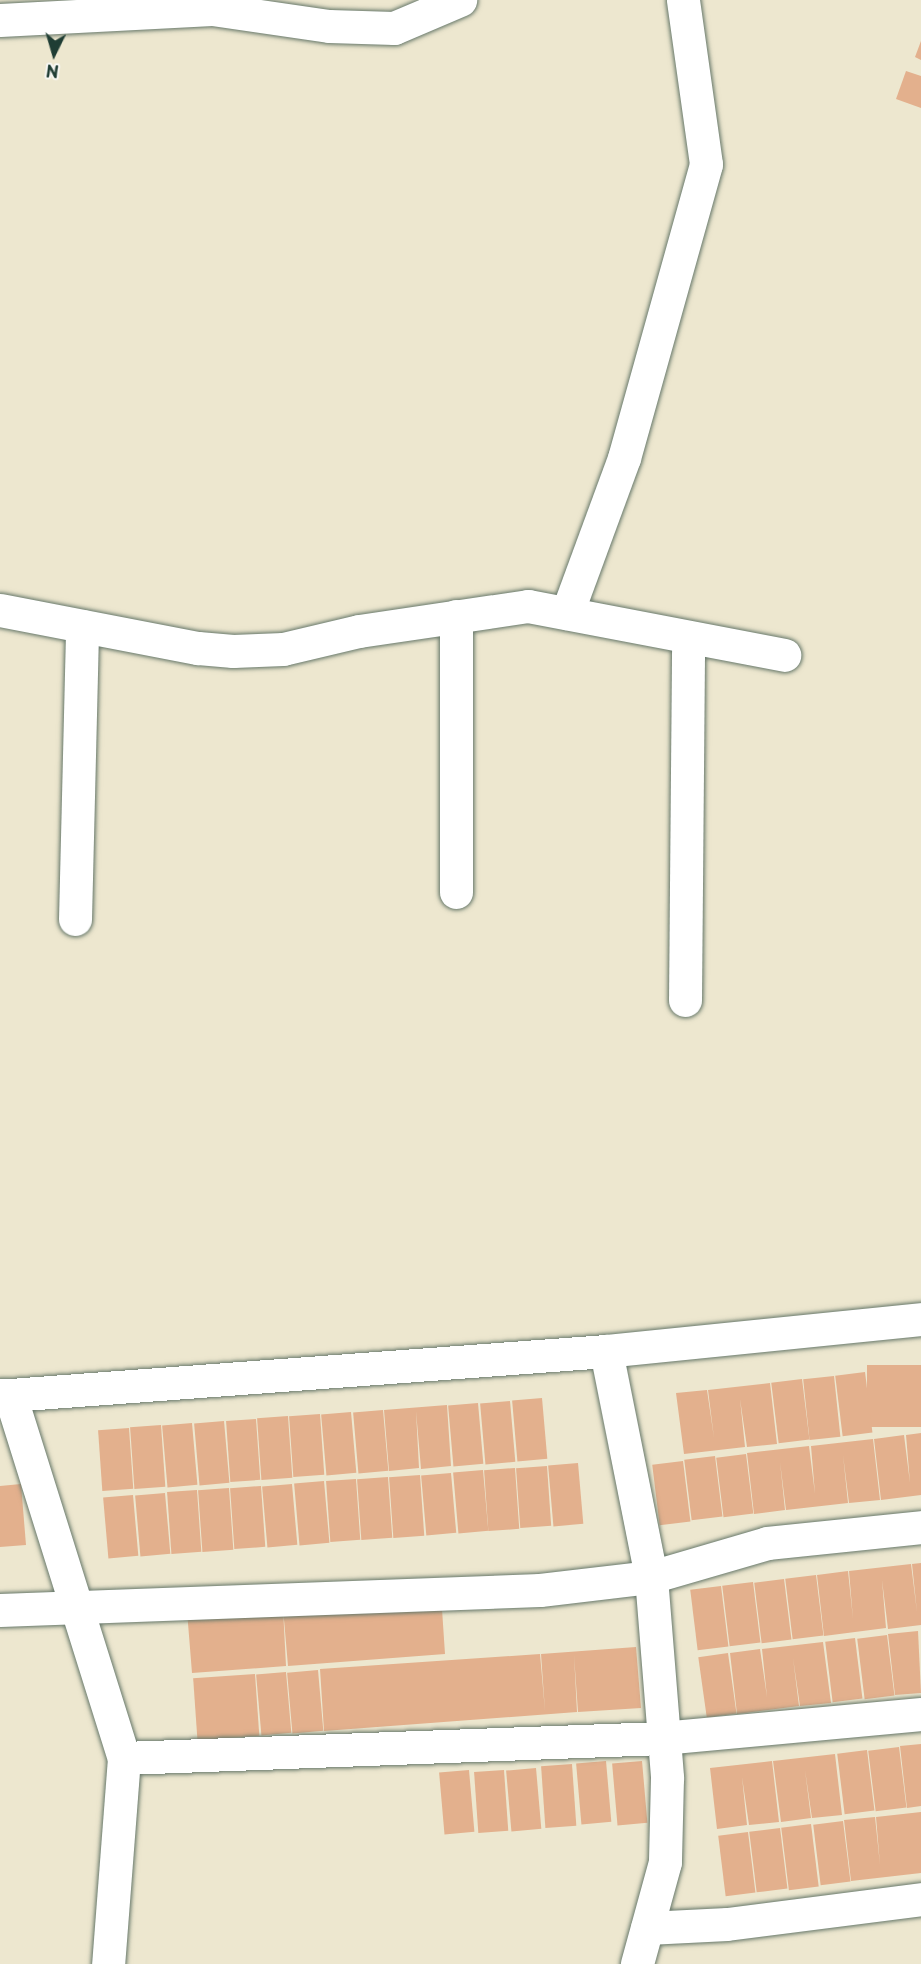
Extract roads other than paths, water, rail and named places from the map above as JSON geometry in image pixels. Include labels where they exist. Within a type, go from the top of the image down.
[{"type":"street","points":[[0,20],[212,9],[329,26],[394,28],[460,0]]},
{"type":"street","points":[[567,613],[624,458],[706,164],[683,0]]},
{"type":"street","points":[[0,610],[198,648],[233,651],[283,649],[358,631],[528,606],[784,655]]},
{"type":"street","points":[[456,616],[456,892]]},
{"type":"street","points":[[75,919],[82,626]]},
{"type":"street","points":[[685,1000],[688,638]]},
{"type":"street","points":[[108,1964],[124,1758],[77,1605],[5,1395],[606,1351],[921,1319]]},
{"type":"street","points":[[606,1351],[651,1577],[662,1738],[667,1778],[665,1862],[637,1964]]},
{"type":"street","points":[[0,1610],[77,1605],[540,1590],[651,1577],[767,1543],[921,1527]]},
{"type":"street","points":[[124,1758],[662,1738],[921,1714]]},
{"type":"street","points":[[647,1928],[727,1924],[921,1899]]}]
